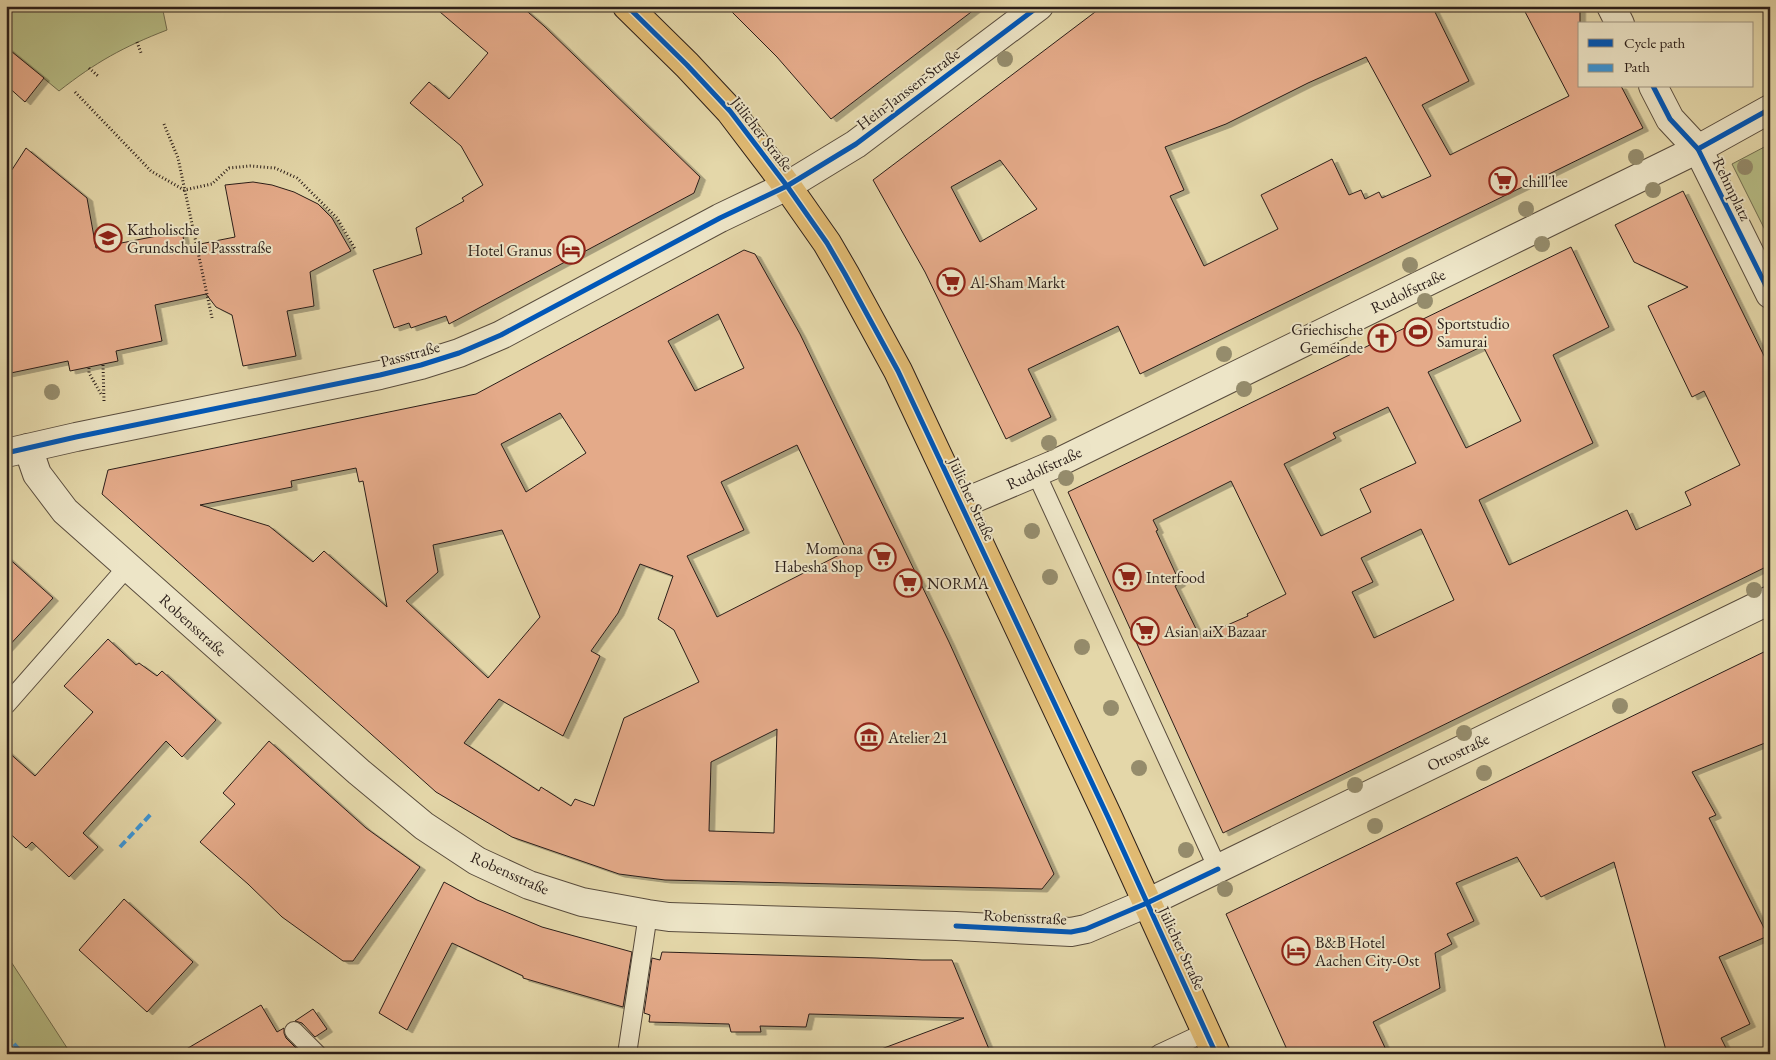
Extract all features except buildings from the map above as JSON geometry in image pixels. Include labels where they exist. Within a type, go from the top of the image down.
[{"type":"main road","name":"Jülicher Straße","points":[[627,6],[688,65],[730,111],[787,186],[827,243],[845,274],[898,371],[1211,1043]]},
{"type":"street","name":"Hein-Janssen-Straße","points":[[787,186],[856,144],[1039,6]]},
{"type":"street","points":[[1611,6],[1619,22]]},
{"type":"street","name":"Rehmplatz","points":[[1654,88],[1670,119],[1698,149],[1770,294]]},
{"type":"street","name":"Rudolfstraße","points":[[961,504],[1036,473],[1698,149],[1770,109]]},
{"type":"street","name":"Passstraße","points":[[17,451],[76,437],[380,375],[460,353],[501,335],[720,218],[787,186]]},
{"type":"street","name":"Robensstraße","points":[[17,451],[65,511],[359,772],[424,826],[477,861],[529,885],[582,902],[669,916],[1071,932],[1086,929],[1147,903]]},
{"type":"street","name":"Ottostraße","points":[[1147,903],[1770,600]]},
{"type":"lane","points":[[1036,473],[1218,868]]},
{"type":"lane","points":[[6,705],[128,566]]},
{"type":"lane","points":[[627,1054],[648,914]]},
{"type":"lane","points":[[294,1031],[317,1054]]},
{"type":"lane","points":[[1159,1054],[1211,1043]]},
{"type":"path","points":[[137,42],[142,53]]},
{"type":"path","points":[[89,68],[98,76]]},
{"type":"path","points":[[74,92],[151,172],[184,190],[212,184],[229,168],[250,166],[275,168],[296,178],[337,218],[355,249]]},
{"type":"path","points":[[164,124],[178,158],[212,318]]},
{"type":"path","points":[[88,368],[102,396],[102,365]]},
{"type":"green space","points":[[7,6],[162,6],[167,30],[110,56],[59,91],[6,47]]},
{"type":"green space","points":[[1770,144],[1770,240],[1732,164]]},
{"type":"green space","points":[[6,954],[71,1054],[6,1054]]},
{"type":"marked path","points":[[120,847],[151,814]]},
{"type":"marked path","points":[[6,1035],[23,1054]]},
{"type":"cycle path","points":[[627,6],[687,65],[730,111],[787,186],[827,243],[845,274],[898,371],[1108,817],[1216,1054]]},
{"type":"cycle path","points":[[6,453],[380,375],[459,353],[501,335],[720,218],[787,186],[856,144],[1039,6]]},
{"type":"cycle path","points":[[1654,88],[1670,119],[1698,149],[1770,294]]},
{"type":"cycle path","points":[[1698,149],[1770,109]]},
{"type":"cycle path","points":[[956,926],[1071,932],[1086,929],[1147,903],[1218,869]]},
{"type":"place","name":"chill'lee","points":[[1503,181]]},
{"type":"place","name":"Katholische Grundschule Passstraße","points":[[108,238]]},
{"type":"place","name":"Hotel Granus","points":[[571,250]]},
{"type":"place","name":"Al-Sham Markt","points":[[951,282]]},
{"type":"place","name":"Sportstudio Samurai","points":[[1418,332]]},
{"type":"place","name":"Griechische Gemeinde","points":[[1382,338]]},
{"type":"place","name":"Momona Habesha Shop","points":[[882,557]]},
{"type":"place","name":"Interfood","points":[[1127,577]]},
{"type":"place","name":"NORMA","points":[[908,583]]},
{"type":"place","name":"Asian aiX Bazaar","points":[[1145,631]]},
{"type":"place","name":"Atelier 21","points":[[869,737]]},
{"type":"place","name":"B&B Hotel Aachen City-Ost","points":[[1296,951]]}]
